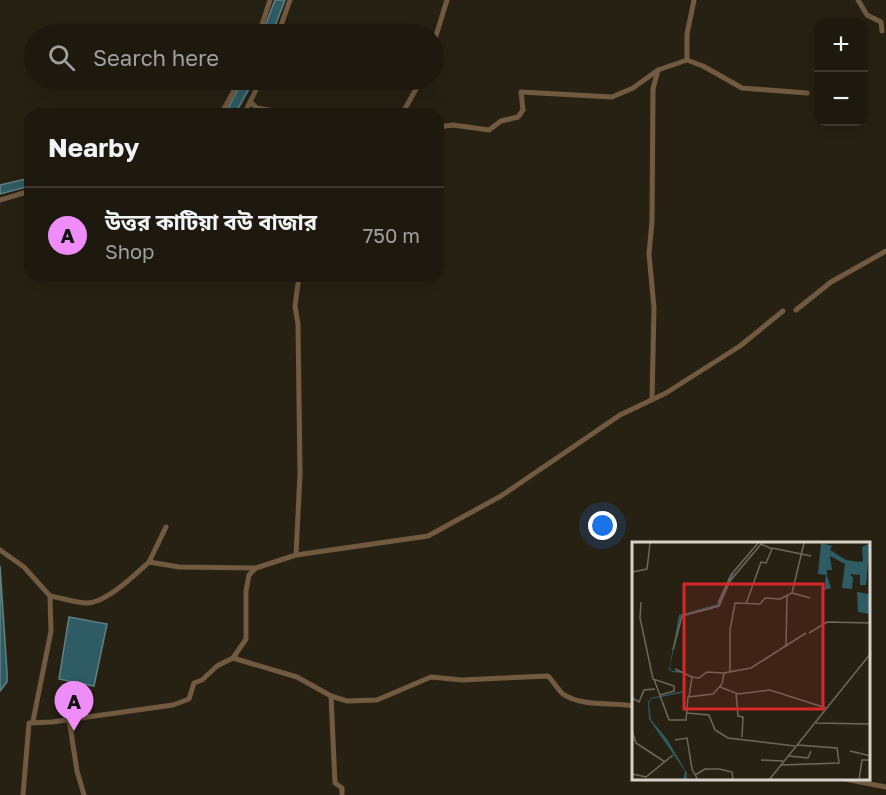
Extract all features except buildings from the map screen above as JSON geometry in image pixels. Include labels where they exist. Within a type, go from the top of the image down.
[{"type":"street","points":[[262,24],[270,0]]},
{"type":"street","points":[[282,24],[290,0]]},
{"type":"street","points":[[440,24],[447,0]]},
{"type":"street","points":[[687,60],[687,34],[694,0]]},
{"type":"street","points":[[858,0],[867,15],[880,22],[882,31]]},
{"type":"street","points":[[444,126],[453,125],[489,130],[501,121],[518,117],[523,110],[521,92],[612,97],[633,88],[657,70],[687,60],[703,66],[742,88],[807,93]]},
{"type":"street","points":[[652,399],[654,308],[649,254],[652,221],[653,89],[657,70]]},
{"type":"street","points":[[224,108],[234,90]]},
{"type":"street","points":[[247,108],[256,90]]},
{"type":"street","points":[[405,108],[415,90]]},
{"type":"street","points":[[250,102],[257,108]]},
{"type":"street","points":[[0,200],[24,193]]},
{"type":"street","points":[[796,310],[831,282],[886,251]]},
{"type":"street","points":[[296,555],[300,474],[295,306],[297,282]]},
{"type":"street","points":[[149,562],[179,567],[256,568],[296,555],[428,536],[501,495],[620,415],[652,399],[740,346],[783,311]]},
{"type":"street","points":[[0,550],[24,567],[50,596],[88,603],[99,600],[132,579],[149,562],[166,527]]},
{"type":"street","points":[[23,795],[28,723],[52,722],[173,705],[189,699],[194,683],[202,680],[217,666],[233,658],[246,639],[246,591],[249,575],[256,568]]},
{"type":"street","points":[[33,721],[51,631],[50,596]]},
{"type":"street","points":[[233,658],[297,677],[330,696],[347,701],[377,700],[431,677],[462,680],[548,676],[563,694],[571,698],[632,706]]},
{"type":"street","points":[[330,696],[334,783],[342,788],[342,795]]},
{"type":"street","points":[[69,719],[77,771],[84,795]]},
{"type":"street","points":[[850,780],[886,787]]},
{"type":"water","points":[[275,0],[285,0],[276,24],[266,24]]},
{"type":"water","points":[[238,90],[248,90],[238,108],[228,108]]},
{"type":"water","points":[[24,179],[24,188],[0,194],[0,185]]},
{"type":"water","points":[[0,566],[7,682],[0,691]]},
{"type":"water","points":[[69,617],[107,624],[94,686],[59,679]]},
{"type":"place","name":"উত্তর কাটিয়া বউ বাজার","points":[[74,731]]}]
